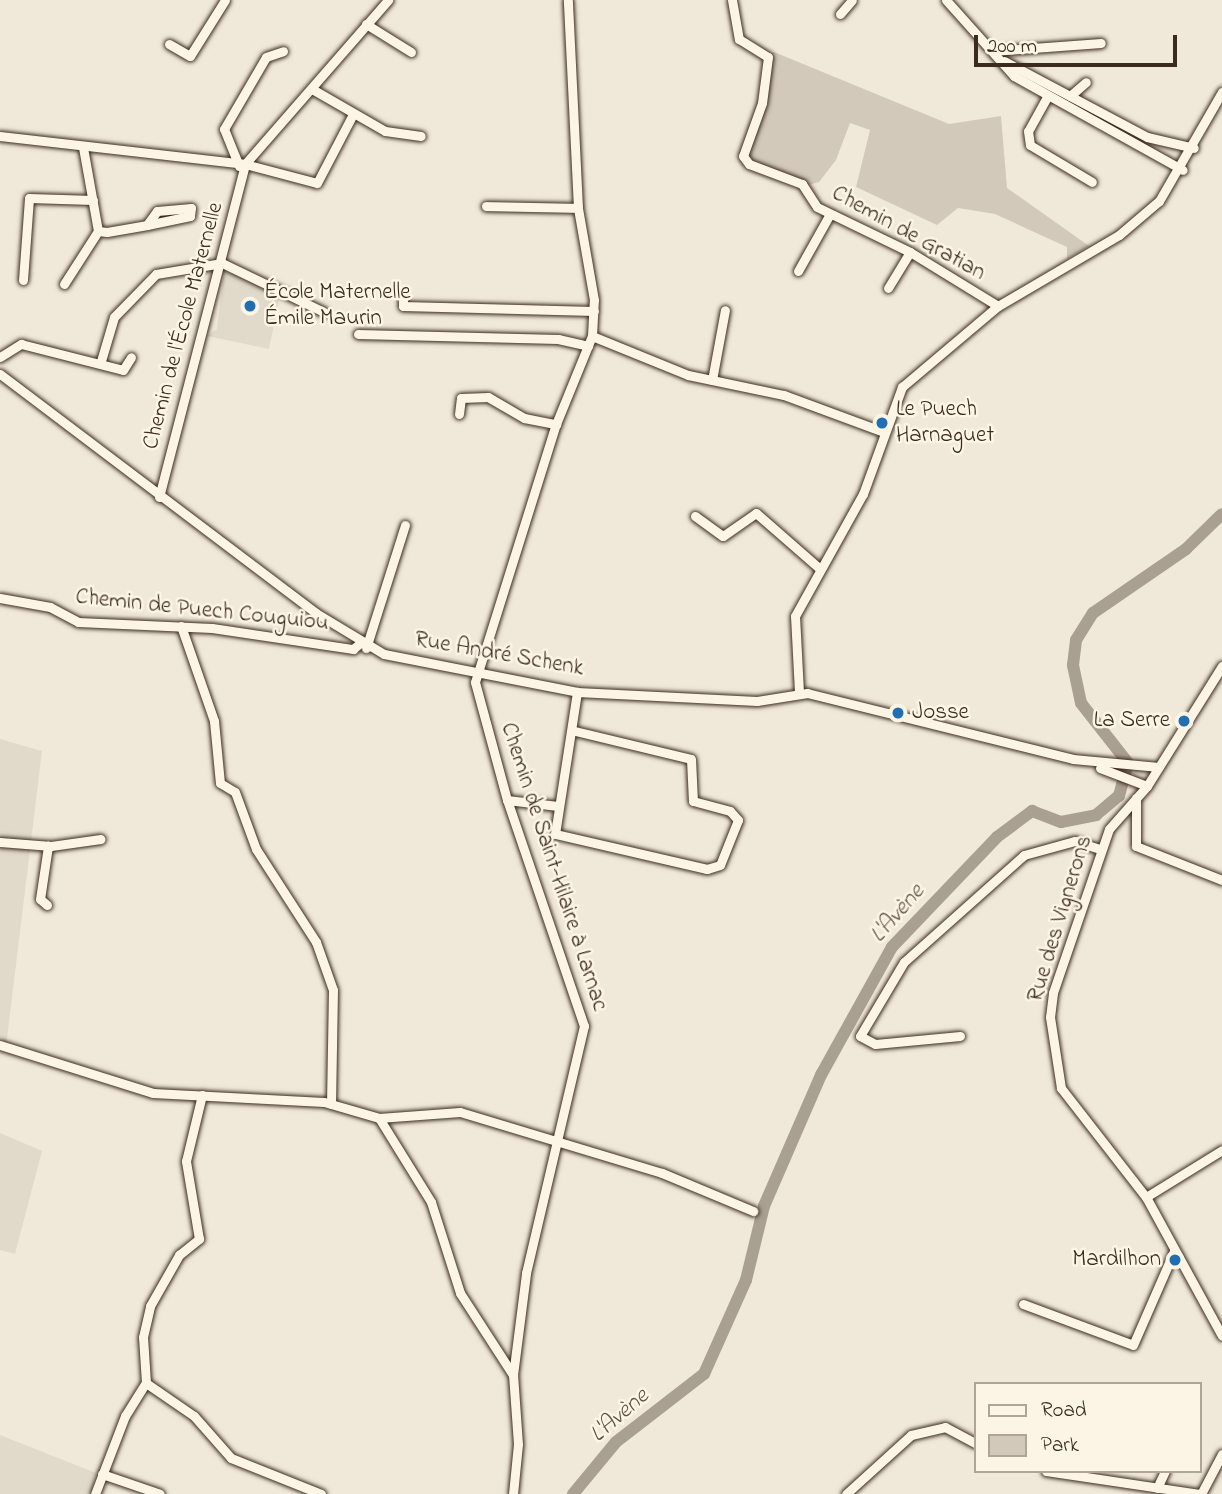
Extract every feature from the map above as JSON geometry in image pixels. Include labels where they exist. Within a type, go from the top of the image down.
[{"type":"street","points":[[169,44],[190,56],[225,0]]},
{"type":"street","points":[[242,165],[388,0]]},
{"type":"street","points":[[477,671],[556,424],[590,341],[594,311],[578,208],[568,0]]},
{"type":"street","name":"Chemin de Gratian","points":[[732,0],[739,38],[768,57],[762,103],[743,156],[802,184],[830,214],[910,252],[998,306]]},
{"type":"street","points":[[840,14],[852,0]]},
{"type":"street","points":[[946,0],[999,59],[1047,97],[1183,170]]},
{"type":"street","points":[[366,24],[411,52]]},
{"type":"street","points":[[992,51],[1101,43]]},
{"type":"street","points":[[242,165],[225,129],[266,57],[283,51]]},
{"type":"street","points":[[999,59],[1147,137],[1194,148]]},
{"type":"street","points":[[1070,96],[1086,82]]},
{"type":"street","points":[[312,89],[385,131],[421,136]]},
{"type":"street","points":[[799,692],[795,617],[863,494],[902,387],[998,306],[1119,235],[1159,201],[1183,170],[1222,92]]},
{"type":"street","points":[[1047,97],[1028,131],[1030,145],[1092,182]]},
{"type":"street","points":[[0,136],[242,165],[317,183],[353,114]]},
{"type":"street","points":[[64,284],[98,231],[83,148]]},
{"type":"street","name":"Chemin de l'École Maternelle","points":[[159,497],[222,263],[242,165]]},
{"type":"street","points":[[23,280],[29,198],[93,200]]},
{"type":"street","points":[[486,206],[578,208]]},
{"type":"street","points":[[798,271],[830,214]]},
{"type":"street","points":[[98,231],[147,225]]},
{"type":"street","points":[[888,288],[910,252]]},
{"type":"street","points":[[101,361],[114,317],[159,272],[222,263],[324,312]]},
{"type":"street","points":[[403,300],[402,306],[594,311]]},
{"type":"street","points":[[712,380],[725,310]]},
{"type":"street","points":[[358,334],[384,339],[590,341],[712,380],[783,395],[884,432]]},
{"type":"street","points":[[0,357],[22,344],[101,361],[123,370],[131,357]]},
{"type":"street","name":"Rue André Schenk","points":[[0,374],[159,497],[363,646],[577,692],[757,701],[799,692],[1117,770],[1147,786]]},
{"type":"street","points":[[459,414],[461,398],[488,397],[524,418],[556,424]]},
{"type":"street","points":[[695,516],[723,536],[756,513],[820,569]]},
{"type":"street","points":[[363,646],[405,525]]},
{"type":"street","name":"Chemin de Puech Couguiou","points":[[0,598],[50,607],[78,622],[181,626],[353,649],[363,646]]},
{"type":"street","points":[[181,626],[214,721],[220,783],[234,792],[256,849],[316,942],[333,990],[331,1104]]},
{"type":"street","name":"Rue des Vignerons","points":[[1222,666],[1147,786],[1100,849],[1051,1007],[1056,1076],[1084,1125],[1146,1196],[1222,1336]]},
{"type":"street","name":"Chemin de Saint-Hilaire à Larnac","points":[[477,671],[507,800],[584,1026],[553,1144],[513,1375],[518,1444],[513,1494]]},
{"type":"street","points":[[575,731],[685,755],[693,765],[693,801],[730,811],[737,827],[714,870],[559,837],[554,829],[575,731],[577,692]]},
{"type":"street","name":"Rue André Schenk","points":[[1117,770],[1159,767]]},
{"type":"street","points":[[1136,798],[1136,846],[1222,880]]},
{"type":"street","points":[[507,800],[558,806]]},
{"type":"street","points":[[0,842],[48,846],[101,839]]},
{"type":"street","points":[[960,1036],[875,1044],[860,1036],[904,962],[1024,855],[1076,841],[1100,849]]},
{"type":"street","points":[[47,905],[40,899],[48,846]]},
{"type":"street","points":[[0,1045],[153,1093],[331,1104],[379,1118],[460,1112],[553,1144],[662,1173],[753,1211]]},
{"type":"street","points":[[95,1494],[146,1382],[143,1337],[150,1306],[179,1255],[199,1239],[186,1161],[202,1095]]},
{"type":"street","points":[[379,1118],[431,1202],[460,1293],[513,1375]]},
{"type":"street","points":[[1146,1196],[1222,1150]]},
{"type":"street","points":[[1023,1304],[1133,1345],[1174,1251]]},
{"type":"street","points":[[146,1382],[194,1416],[232,1458],[321,1494]]},
{"type":"street","points":[[846,1494],[880,1457],[936,1426],[974,1443]]},
{"type":"street","points":[[1059,1473],[1200,1494],[1222,1454]]},
{"type":"street","points":[[1157,1488],[1164,1473]]},
{"type":"street","points":[[102,1474],[160,1494]]},
{"type":"shaded area","name":"École Maternelle Émile Maurin","points":[[224,271],[280,295],[269,349],[207,336],[217,329]]},
{"type":"shaded area","points":[[0,739],[42,751],[6,1047],[0,1051]]},
{"type":"shaded area","points":[[0,1133],[42,1151],[15,1254],[0,1250]]},
{"type":"shaded area","points":[[0,1435],[96,1473],[91,1494],[0,1494]]},
{"type":"green space","points":[[774,52],[949,124],[1001,116],[1007,188],[1089,246],[1067,259],[1067,247],[995,214],[958,208],[937,225],[856,187],[870,130],[850,123],[836,160],[819,182],[808,185],[753,164],[747,155],[770,78],[767,55]]},
{"type":"waterway","name":"L'Avène","points":[[573,1494],[616,1442],[704,1374],[746,1280],[764,1206],[821,1075],[892,947],[997,837],[1032,811],[1061,822],[1096,815],[1119,796],[1128,763],[1081,703],[1073,665],[1076,640],[1093,613],[1186,549],[1222,514]]},
{"type":"place","name":"École Maternelle Émile Maurin","points":[[250,306]]},
{"type":"place","name":"Le Puech Harnaguet","points":[[882,423]]},
{"type":"place","name":"Josse","points":[[898,713]]},
{"type":"place","name":"La Serre","points":[[1184,721]]},
{"type":"place","name":"Mardilhon","points":[[1175,1260]]}]
